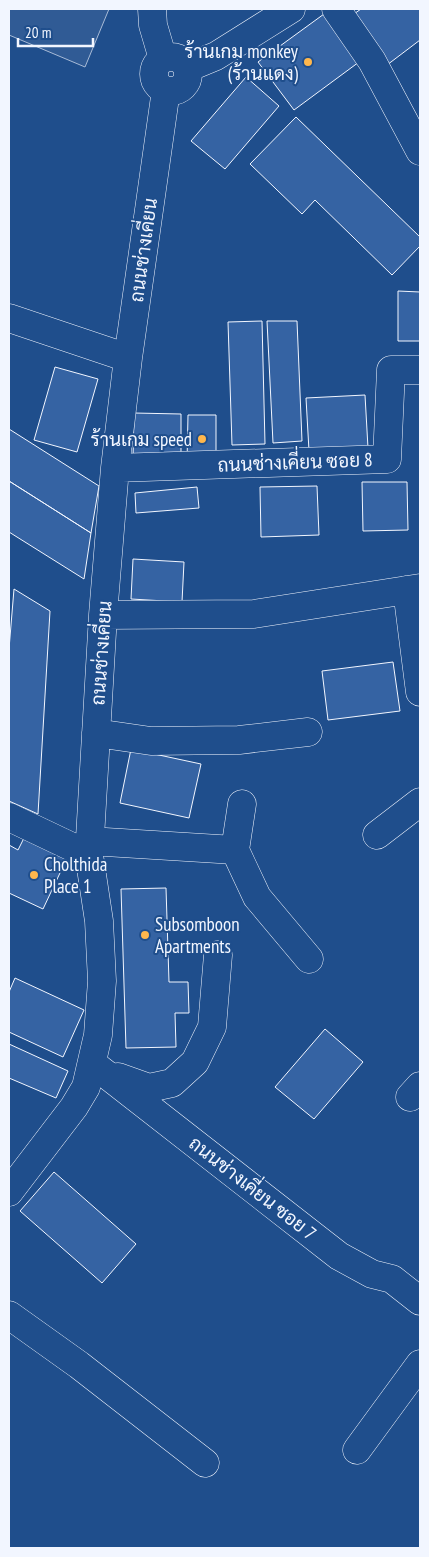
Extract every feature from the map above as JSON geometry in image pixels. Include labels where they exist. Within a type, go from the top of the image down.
[{"type":"street","points":[[152,9],[153,25],[175,64],[216,56],[292,9]]},
{"type":"street","points":[[336,9],[372,61],[420,150]]},
{"type":"street","name":"ถนนช่างเคี่ยน","points":[[9,1192],[74,1107],[86,1087],[98,1035],[102,981],[99,921],[89,848],[103,615],[115,468],[128,358],[166,90],[177,90],[182,87],[188,77],[175,64]]},
{"type":"street","points":[[9,318],[128,358]]},
{"type":"street","name":"ถนนช่างเคี่ยน ซอย 8","points":[[115,468],[387,459],[391,370],[420,370]]},
{"type":"street","points":[[103,615],[254,614],[414,589],[420,692]]},
{"type":"street","points":[[96,733],[161,741],[239,740],[308,732]]},
{"type":"street","points":[[377,835],[420,802]]},
{"type":"street","points":[[242,804],[234,850],[257,897],[309,959]]},
{"type":"street","points":[[9,816],[89,848],[234,850]]},
{"type":"street","points":[[92,1064],[126,1081],[149,1088],[172,1083],[195,1062],[212,1027],[218,955]]},
{"type":"street","name":"ถนนช่างเคี่ยน ซอย 7","points":[[92,1064],[339,1256],[372,1274],[392,1279],[420,1301]]},
{"type":"street","points":[[9,1315],[79,1365],[205,1463]]},
{"type":"street","points":[[357,1450],[420,1364]]},
{"type":"shaded area","points":[[9,9],[109,9],[85,67],[9,35]]},
{"type":"building","points":[[361,9],[420,9],[420,40],[387,65],[351,16]]},
{"type":"building","name":"ร้านเกม monkey (ร้านแดง)","points":[[324,14],[359,62],[294,110],[258,62]]},
{"type":"building","points":[[246,77],[279,106],[225,169],[191,141]]},
{"type":"building","points":[[296,117],[420,237],[420,246],[392,275],[315,200],[302,214],[250,164]]},
{"type":"building","points":[[398,291],[420,292],[420,341],[398,341]]},
{"type":"building","points":[[262,321],[265,444],[232,445],[228,322]]},
{"type":"building","points":[[267,321],[297,321],[302,441],[273,443]]},
{"type":"building","points":[[55,367],[98,379],[77,452],[34,440]]},
{"type":"building","points":[[365,395],[368,448],[309,451],[306,398]]},
{"type":"building","points":[[134,413],[181,414],[181,458],[133,458]]},
{"type":"building","name":"ร้านเกม speed","points":[[188,415],[216,415],[216,462],[187,462]]},
{"type":"building","points":[[9,429],[99,486],[91,533],[9,481]]},
{"type":"building","points":[[9,481],[91,533],[84,579],[9,532]]},
{"type":"building","points":[[362,482],[407,482],[408,530],[363,531]]},
{"type":"building","points":[[317,486],[319,535],[261,537],[260,487]]},
{"type":"building","points":[[197,487],[199,508],[136,513],[135,493]]},
{"type":"building","points":[[133,559],[184,562],[182,602],[131,599]]},
{"type":"building","points":[[14,589],[50,611],[38,814],[9,801],[9,649]]},
{"type":"building","points":[[393,662],[400,711],[328,720],[322,671]]},
{"type":"building","points":[[131,749],[201,764],[189,818],[120,803]]},
{"type":"building","name":"Cholthida Place 1","points":[[25,836],[68,856],[43,909],[9,893],[9,845],[18,850]]},
{"type":"building","name":"Subsomboon Apartments","points":[[166,888],[169,982],[188,982],[189,1013],[175,1013],[176,1047],[126,1048],[121,889]]},
{"type":"building","points":[[15,978],[84,1010],[63,1057],[9,1032],[9,992]]},
{"type":"building","points":[[325,1029],[363,1062],[314,1119],[275,1087]]},
{"type":"building","points":[[9,1044],[68,1071],[56,1098],[9,1078]]},
{"type":"building","points":[[54,1172],[136,1244],[102,1283],[20,1211]]},
{"type":"place","name":"ร้านเกม monkey (ร้านแดง)","points":[[308,62]]},
{"type":"place","name":"ร้านเกม speed","points":[[202,439]]},
{"type":"place","name":"Cholthida Place 1","points":[[34,875]]},
{"type":"place","name":"Subsomboon Apartments","points":[[145,935]]}]
